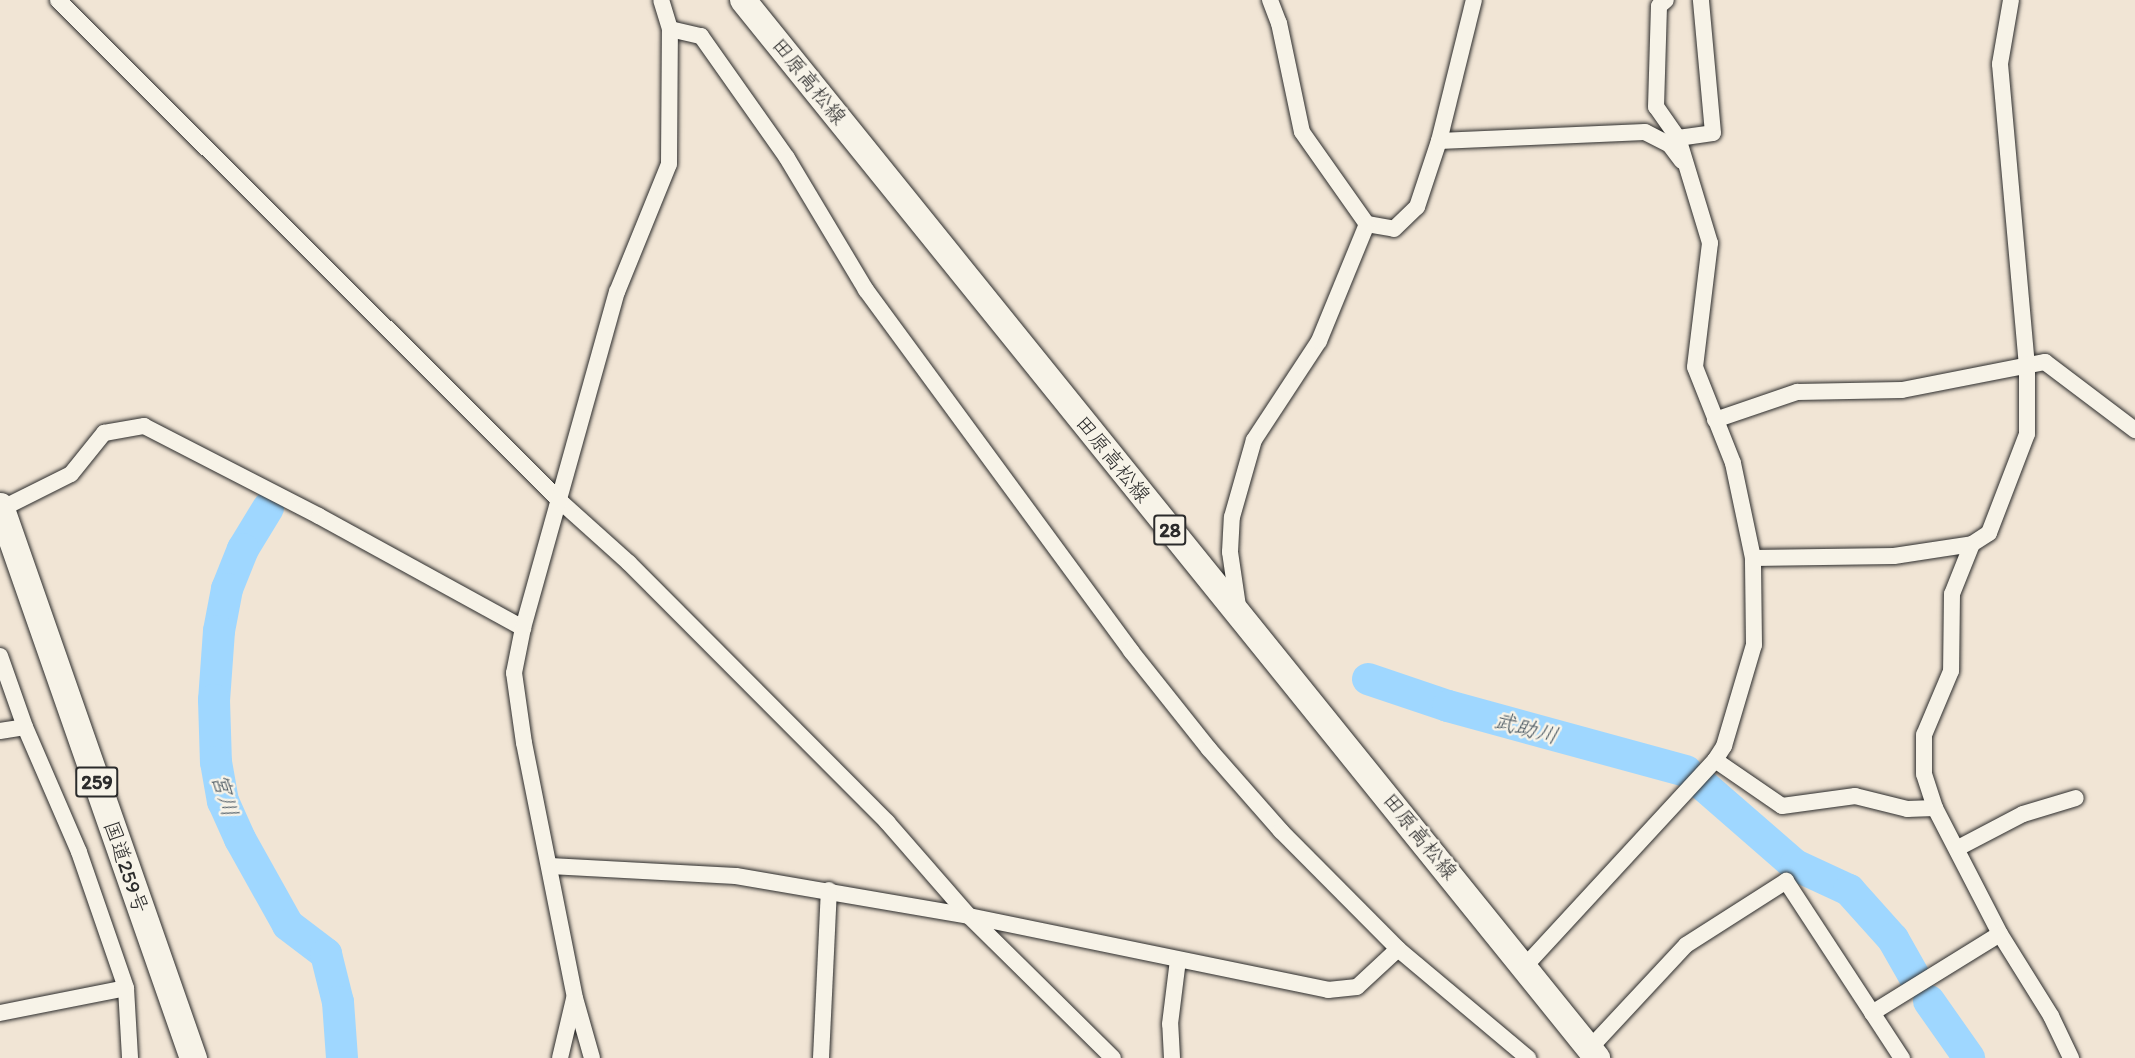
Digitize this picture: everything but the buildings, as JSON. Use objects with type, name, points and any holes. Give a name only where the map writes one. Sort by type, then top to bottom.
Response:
[{"type":"highway","name":"国道259号","points":[[1,508],[193,1058]]},
{"type":"main road","name":"田原高松線","points":[[743,0],[1594,1053]]},
{"type":"street","points":[[58,0],[561,502],[629,563],[887,822],[969,916],[1113,1058]]},
{"type":"street","points":[[592,1058],[575,998],[524,743],[514,673],[523,628],[561,502],[617,292],[669,164],[670,29],[661,0]]},
{"type":"street","points":[[1270,0],[1279,22],[1302,132],[1367,224],[1394,229],[1417,207],[1439,141],[1474,0]]},
{"type":"street","points":[[1526,966],[1714,760],[1724,746],[1754,645],[1753,558],[1733,463],[1714,420],[1695,367],[1710,243],[1678,138],[1656,107],[1659,6],[1666,0]]},
{"type":"street","points":[[1678,138],[1713,133],[1701,0]]},
{"type":"street","points":[[1753,558],[1894,556],[1972,544],[1989,532],[2027,434],[2027,364],[2000,64],[2011,0]]},
{"type":"street","points":[[670,29],[701,36],[787,158],[866,290],[1131,651],[1281,831],[1398,949],[1528,1058]]},
{"type":"street","points":[[1439,141],[1645,132],[1669,144],[1687,167]]},
{"type":"street","points":[[1240,617],[1230,552],[1232,517],[1254,440],[1319,341],[1367,224]]},
{"type":"street","points":[[1714,420],[1797,392],[1902,390],[2045,362],[2135,430]]},
{"type":"street","points":[[1,508],[71,474],[104,433],[144,426],[319,516],[523,628]]},
{"type":"street","points":[[1972,544],[1952,594],[1951,671],[1924,735],[1924,774],[1935,808],[1958,848],[2000,934],[2051,1016],[2071,1058]]},
{"type":"street","points":[[0,656],[25,727],[79,852],[126,988],[130,1058]]},
{"type":"street","points":[[0,731],[25,727]]},
{"type":"street","points":[[1714,760],[1782,806],[1855,796],[1907,809],[1935,808]]},
{"type":"street","points":[[1958,848],[2023,814],[2076,798]]},
{"type":"street","points":[[550,866],[736,876],[829,890],[969,916],[1328,990],[1357,987],[1398,949]]},
{"type":"street","points":[[1594,1053],[1686,945],[1785,881],[1902,1058]]},
{"type":"street","points":[[821,1058],[829,890]]},
{"type":"street","points":[[1872,1014],[2000,934]]},
{"type":"street","points":[[1172,1058],[1170,1024],[1178,960]]},
{"type":"street","points":[[0,1013],[126,988]]},
{"type":"street","points":[[560,1058],[575,998]]},
{"type":"waterway","name":"宮川","points":[[268,508],[243,549],[227,589],[219,631],[214,700],[216,762],[223,801],[240,839],[288,925],[326,954],[338,1002],[342,1058]]},
{"type":"waterway","name":"武助川","points":[[1368,679],[1448,706],[1686,771]]},
{"type":"waterway","name":"武助川","points":[[1703,785],[1795,865],[1849,890],[1893,939],[1914,976]]},
{"type":"waterway","name":"武助川","points":[[1929,1001],[1969,1058]]}]
